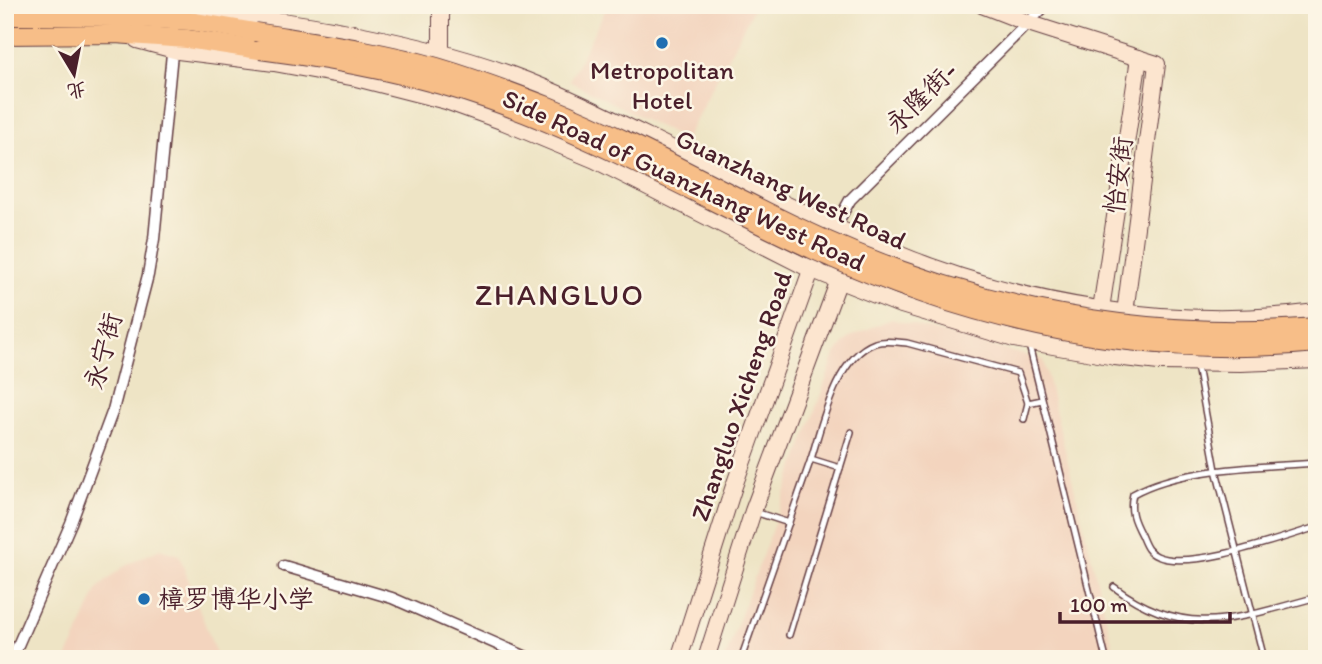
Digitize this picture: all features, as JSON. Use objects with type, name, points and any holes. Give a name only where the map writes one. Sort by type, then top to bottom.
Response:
[{"type":"main road","points":[[441,5],[441,52]]},
{"type":"main road","name":"怡安街","points":[[982,5],[1028,23],[1157,64],[1125,313]]},
{"type":"main road","points":[[5,16],[186,13],[258,41]]},
{"type":"main road","name":"Side Road of Guanzhang West Road","points":[[186,13],[270,19],[385,39],[441,52],[511,75],[835,227],[894,253],[967,279],[1051,300],[1125,313],[1212,318],[1317,312]]},
{"type":"main road","points":[[5,35],[115,34],[173,44],[258,41]]},
{"type":"main road","name":"Guanzhang West Road","points":[[258,41],[386,54],[491,85],[594,125],[840,246],[909,274],[984,297],[1060,316],[1146,327],[1236,331],[1317,327]]},
{"type":"main road","name":"Guanzhang West Road","points":[[258,41],[435,83],[488,100],[574,134],[847,265],[924,295],[981,313],[1049,330],[1148,344],[1250,347],[1317,343]]},
{"type":"main road","name":"Side Road of Guanzhang West Road","points":[[173,44],[316,70],[446,101],[595,160],[810,269],[898,304],[974,328],[1028,342],[1158,362],[1282,363],[1317,360]]},
{"type":"main road","name":"怡安街","points":[[1101,309],[1139,58]]},
{"type":"main road","points":[[715,220],[732,221],[744,210],[747,203],[746,193],[735,180]]},
{"type":"main road","name":"Zhangluo Xicheng Road","points":[[679,659],[734,486],[810,269],[835,227]]},
{"type":"main road","name":"Zhangluo Xicheng Road","points":[[706,659],[753,511],[839,280],[835,227]]},
{"type":"street","name":"永隆街-","points":[[835,227],[850,200],[1046,5]]},
{"type":"street","name":"永宁街","points":[[12,659],[71,523],[113,410],[148,275],[154,239],[173,44]]},
{"type":"street","points":[[284,566],[392,598],[531,659]]},
{"type":"lane","points":[[1028,342],[1106,659]]},
{"type":"lane","points":[[741,659],[830,402],[844,369],[864,349],[876,343],[907,343],[1018,373],[1028,403],[1024,419]]},
{"type":"lane","points":[[1196,362],[1216,470],[1264,659]]},
{"type":"lane","points":[[1028,403],[1042,400]]},
{"type":"lane","points":[[789,635],[851,432]]},
{"type":"lane","points":[[811,459],[840,468]]},
{"type":"lane","points":[[1317,463],[1216,470],[1147,486],[1133,494],[1130,507],[1148,551],[1157,557],[1174,561],[1237,550],[1317,527]]},
{"type":"lane","points":[[753,511],[789,523]]},
{"type":"lane","points":[[1114,587],[1132,600],[1180,619],[1205,622],[1252,614],[1317,597]]},
{"type":"shaded area","name":"Metropolitan Hotel","points":[[608,5],[755,5],[685,140],[569,81]]},
{"type":"shaded area","points":[[891,319],[1043,360],[1116,659],[725,659],[835,355],[850,337]]},
{"type":"shaded area","name":"樟罗博华小学","points":[[160,549],[179,555],[218,659],[67,659],[98,588],[123,567]]},
{"type":"place","name":"Metropolitan Hotel","points":[[662,43]]},
{"type":"place","name":"樟罗博华小学","points":[[144,599]]},
{"type":"district","name":"ZHANGLUO","points":[[560,294]]}]
